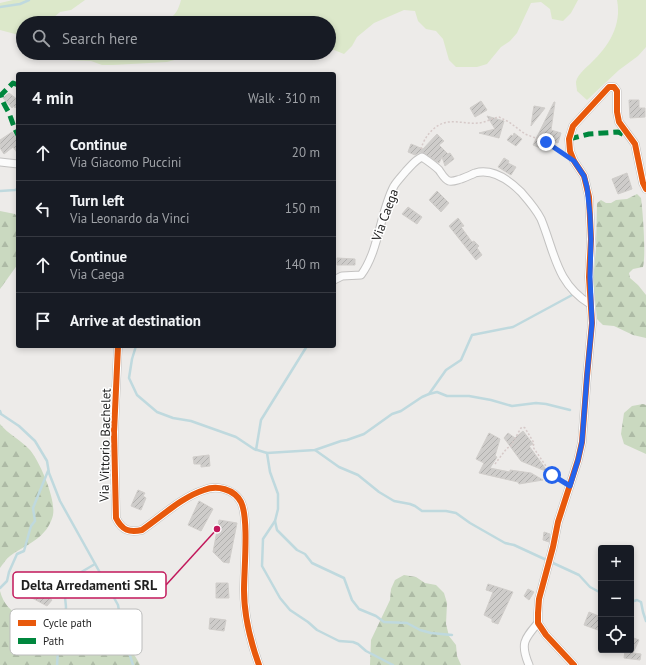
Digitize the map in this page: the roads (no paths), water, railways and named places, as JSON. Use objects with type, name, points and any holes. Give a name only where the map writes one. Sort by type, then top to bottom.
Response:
[{"type":"street","points":[[574,665],[546,635],[538,623],[539,599],[558,522],[578,460],[582,442],[592,323],[590,304],[591,239],[589,197],[584,176],[574,161],[570,151],[570,132],[573,126],[609,87],[614,87],[617,89],[618,122],[635,144],[644,186],[646,189]]},
{"type":"street","name":"Via Caega","points":[[336,279],[342,276],[361,275],[366,268],[387,203],[395,185],[415,161],[422,157],[432,164],[448,180],[453,181],[475,173],[490,172],[506,180],[520,192],[541,219],[560,272],[576,294],[590,304]]},
{"type":"street","points":[[0,162],[16,164]]},
{"type":"street","name":"Via Vittorio Bachelet","points":[[118,348],[114,432],[116,518],[120,526],[128,531],[135,532],[142,530],[191,495],[205,489],[219,488],[228,490],[236,495],[241,501],[244,510],[245,606],[251,640],[259,665]]},
{"type":"street","points":[[530,665],[524,652],[524,644],[526,638],[538,623]]},
{"type":"waterway","points":[[0,7],[20,4],[29,0]]},
{"type":"waterway","points":[[0,191],[16,190]]},
{"type":"waterway","points":[[135,348],[129,378],[137,395],[157,412],[173,418],[191,421],[236,437],[254,449],[267,453],[315,450],[364,434],[392,414],[401,411],[429,394],[446,370],[461,360],[472,335],[513,327],[574,294]]},
{"type":"waterway","points":[[256,450],[261,420],[306,348]]},
{"type":"waterway","points":[[429,394],[437,392],[447,396],[469,396],[512,406],[536,403],[546,404],[570,410]]},
{"type":"waterway","points":[[0,411],[1,414],[19,426],[35,441],[47,461],[49,473],[60,501],[118,605],[119,609]]},
{"type":"waterway","points":[[315,450],[339,467],[358,475],[379,492],[394,501],[410,504],[422,511],[446,511],[456,513],[470,523],[505,543],[514,545],[579,575],[590,587],[598,591]]},
{"type":"waterway","points":[[267,453],[270,472],[278,494],[278,509],[275,521],[263,539],[262,566],[280,598],[290,610],[317,630],[339,641],[358,644],[366,651],[393,665]]},
{"type":"waterway","points":[[0,588],[7,581],[9,572],[17,554],[24,551],[31,526],[35,521],[33,508],[48,471]]},
{"type":"waterway","points":[[275,521],[277,530],[297,550],[305,554],[312,563],[344,578],[352,600],[359,609],[376,616],[384,622],[407,623],[420,630],[431,633],[452,635]]},
{"type":"waterway","points":[[66,609],[64,587],[66,581],[95,564]]},
{"type":"waterway","points":[[634,601],[637,600],[641,602],[646,621]]},
{"type":"waterway","points":[[57,665],[58,655]]},
{"type":"waterway","points":[[130,655],[133,665]]},
{"type":"place","name":"Delta Arredamenti SRL","points":[[217,529]]}]
